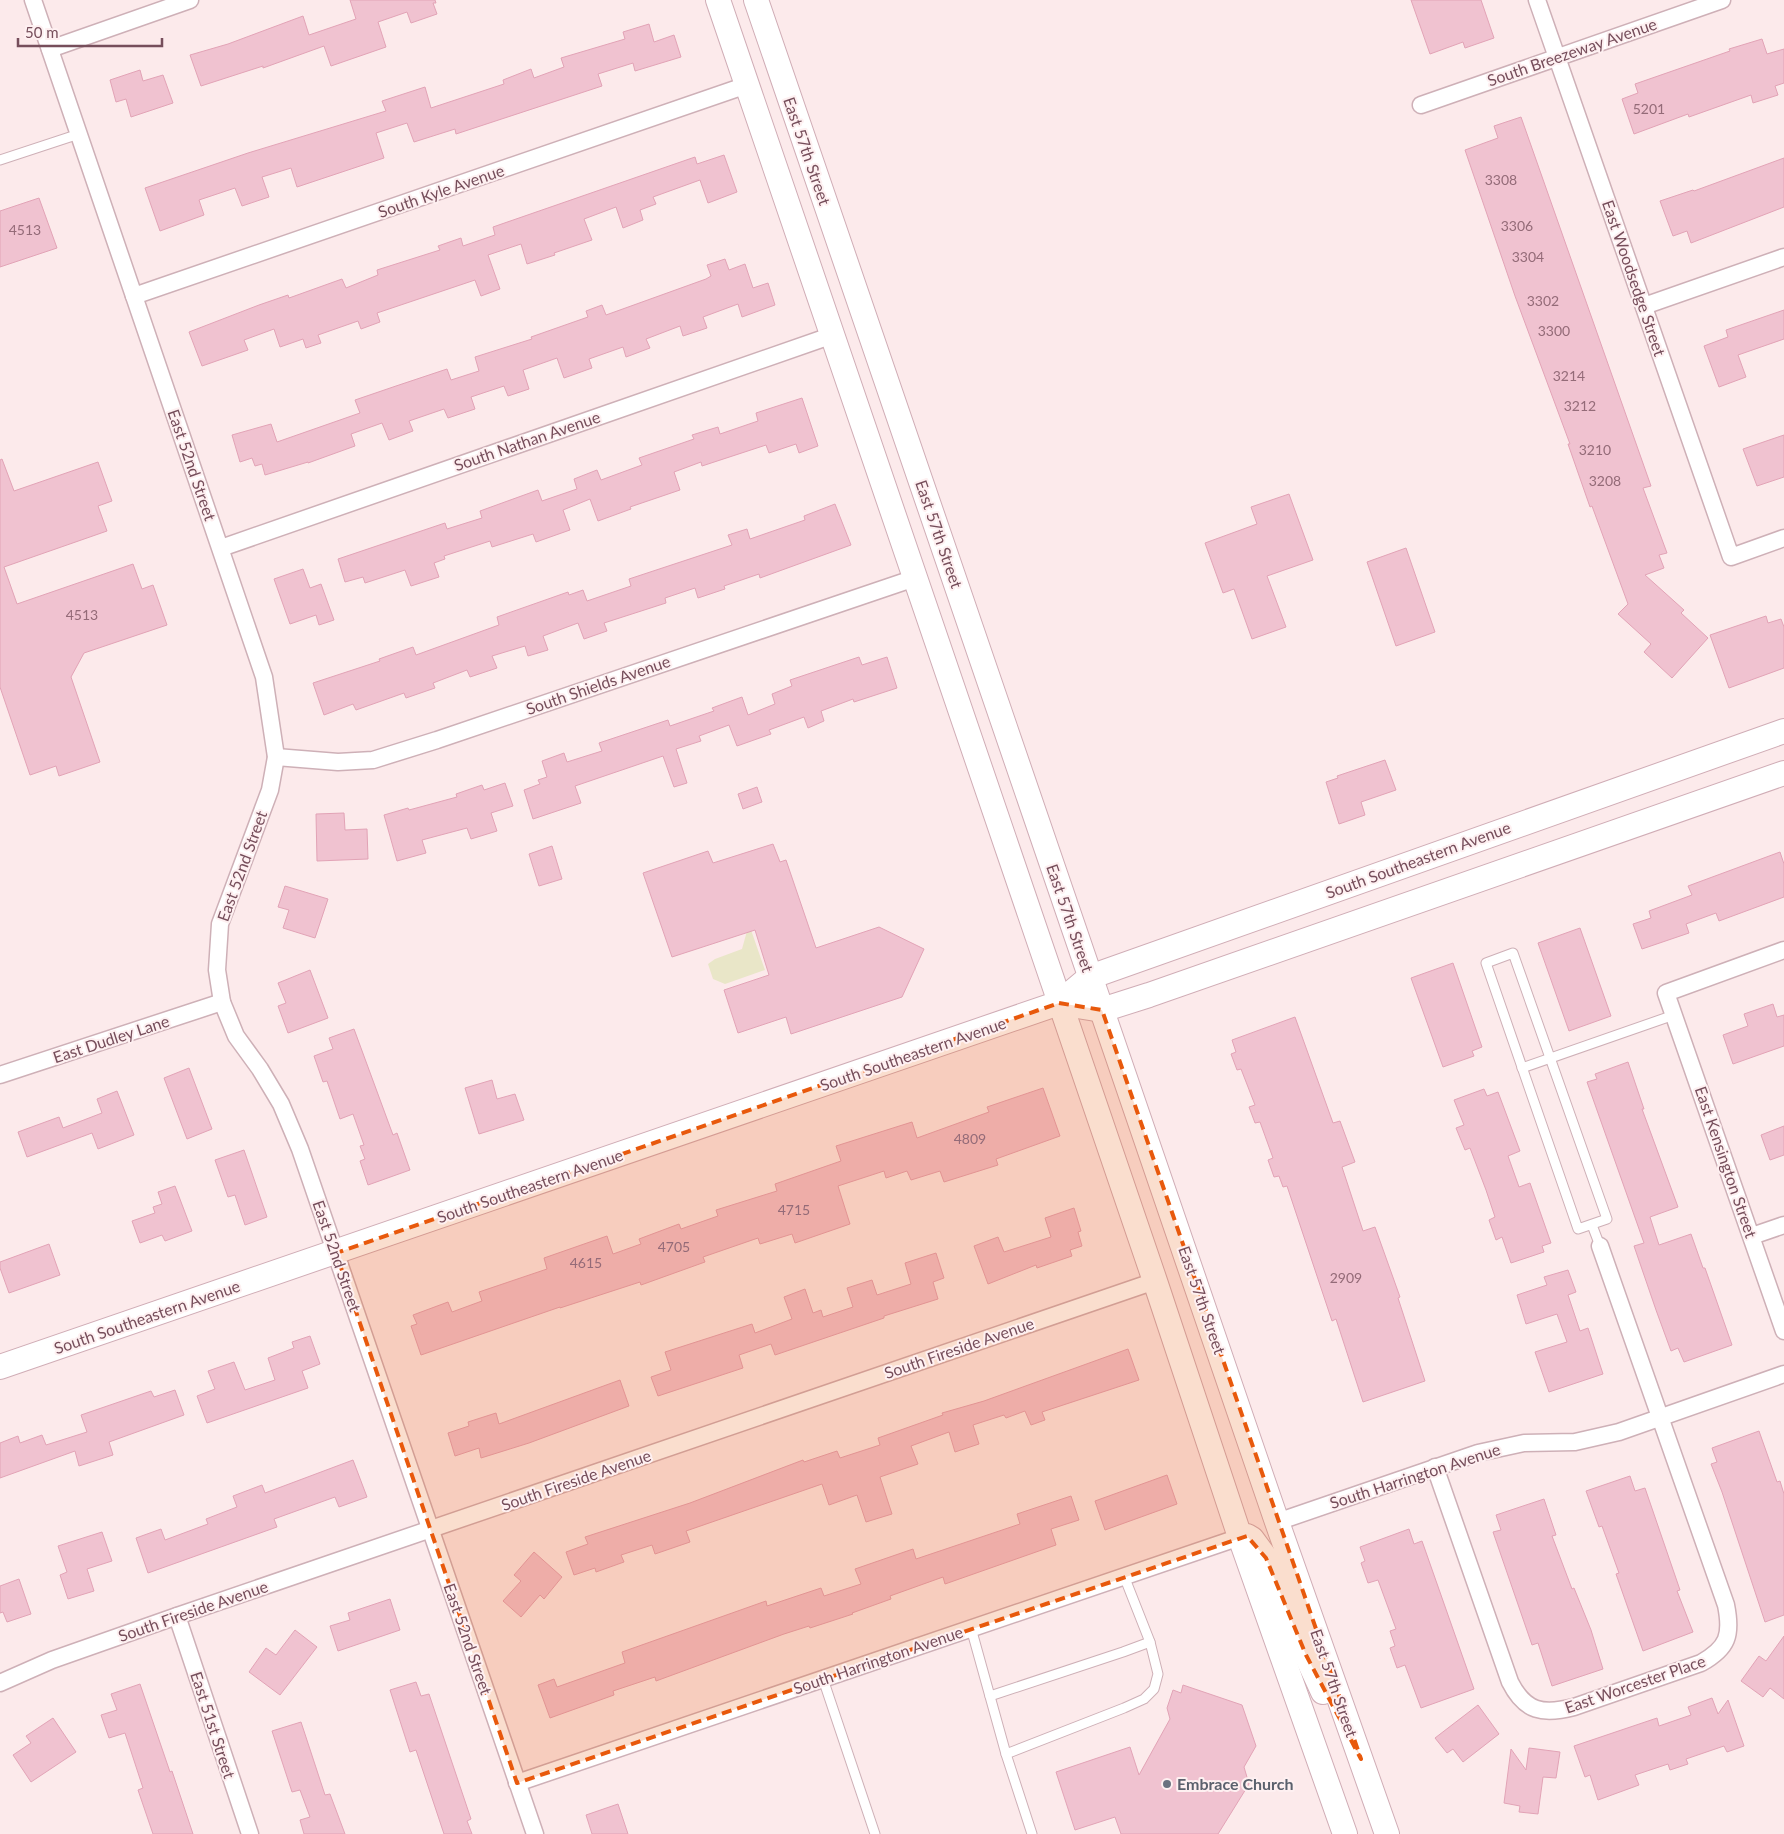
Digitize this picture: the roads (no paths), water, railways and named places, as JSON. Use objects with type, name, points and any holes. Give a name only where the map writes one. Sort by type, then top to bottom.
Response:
[{"type":"main road","points":[[718,0],[1155,1281],[1240,1537],[1345,1834]]},
{"type":"main road","name":"East 57th Street","points":[[756,0],[1277,1522],[1387,1834]]},
{"type":"main road","name":"South Southeastern Avenue","points":[[0,1367],[1059,1003],[1090,977],[1784,731]]},
{"type":"main road","name":"South Southeastern Avenue","points":[[1059,1003],[1102,1010],[1784,773]]},
{"type":"main road","points":[[1240,1537],[1247,1536],[1252,1539],[1266,1558],[1322,1690],[1361,1759]]},
{"type":"street","name":"East 52nd Street","points":[[33,0],[264,676],[276,757],[270,790],[220,924],[217,970],[222,1002],[236,1036],[260,1068],[280,1104],[300,1149],[535,1834]]},
{"type":"street","points":[[50,49],[190,0]]},
{"type":"street","name":"East Woodsedge Street","points":[[1537,0],[1731,556],[1784,538]]},
{"type":"street","name":"South Breezeway Avenue","points":[[1421,105],[1722,0]]},
{"type":"street","name":"South Kyle Avenue","points":[[134,296],[747,85]]},
{"type":"street","points":[[1644,306],[1784,257]]},
{"type":"street","name":"South Nathan Avenue","points":[[221,548],[833,335]]},
{"type":"street","name":"South Shields Avenue","points":[[276,757],[338,762],[373,760],[914,578]]},
{"type":"street","name":"East Kensington Street","points":[[1784,950],[1666,992],[1784,1332]]},
{"type":"street","name":"East Dudley Lane","points":[[0,1075],[222,1002]]},
{"type":"street","points":[[1752,1236],[1784,1225]]},
{"type":"street","name":"East Worcester Place","points":[[1435,1467],[1510,1682],[1516,1695],[1526,1704],[1546,1711],[1560,1711],[1574,1707],[1701,1663],[1722,1648],[1726,1641],[1729,1619],[1726,1605],[1600,1246]]},
{"type":"street","name":"South Fireside Avenue","points":[[0,1683],[52,1660],[177,1616],[1155,1281]]},
{"type":"street","name":"South Harrington Avenue","points":[[1277,1522],[1478,1453],[1524,1443],[1575,1442],[1594,1438],[1784,1374]]},
{"type":"street","name":"South Harrington Avenue","points":[[517,1783],[1240,1537]]},
{"type":"street","name":"East 51st Street","points":[[177,1616],[250,1834]]},
{"type":"lane","points":[[0,160],[79,134]]},
{"type":"lane","points":[[1513,954],[1607,1219],[1578,1229],[1522,1068],[1486,963],[1513,954]]},
{"type":"lane","points":[[1522,1068],[1674,1015]]},
{"type":"lane","points":[[1592,1225],[1600,1246]]},
{"type":"lane","points":[[1006,1754],[1124,1708],[1144,1699],[1154,1689],[1158,1674],[1150,1642],[1124,1576]]},
{"type":"lane","points":[[971,1628],[1006,1754],[1032,1834]]},
{"type":"lane","points":[[990,1696],[1150,1642]]},
{"type":"lane","points":[[823,1679],[875,1834]]},
{"type":"place","name":"Embrace Church","points":[[1167,1784]]}]
